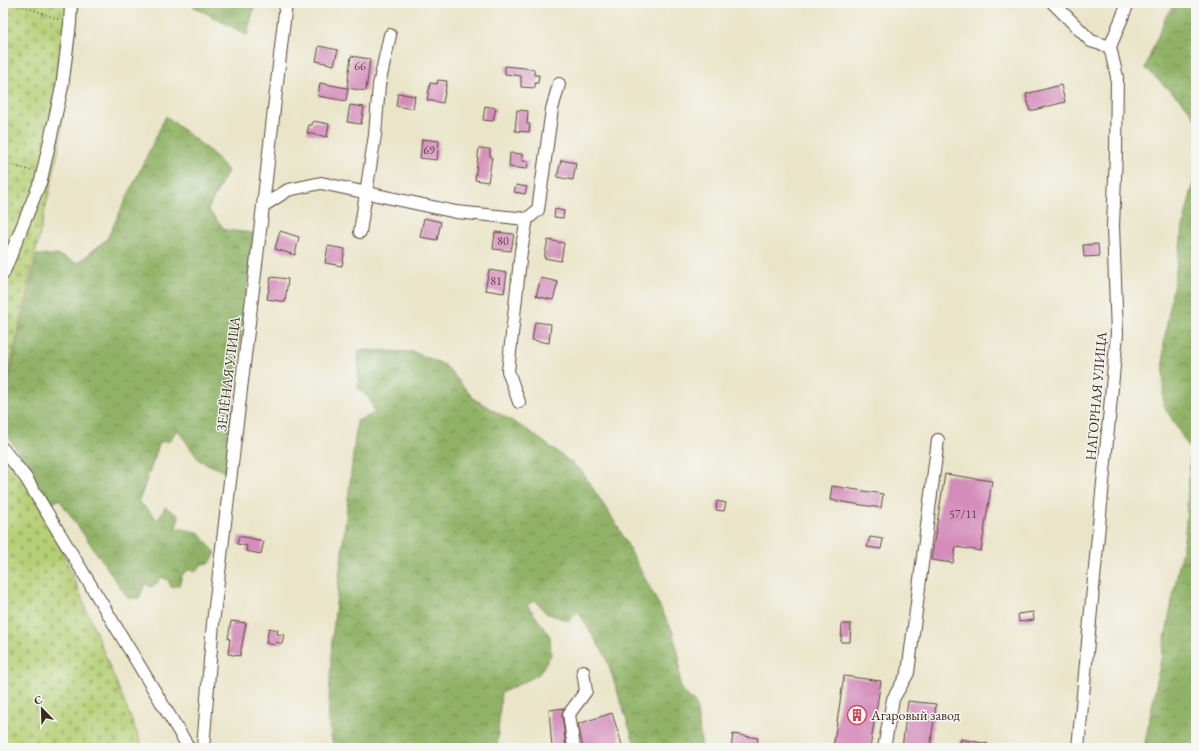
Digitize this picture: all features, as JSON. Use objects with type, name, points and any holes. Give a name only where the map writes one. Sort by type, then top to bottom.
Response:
[{"type":"street","points":[[3,274],[41,180],[62,87],[70,24],[71,3]]},
{"type":"street","name":"ЗЕЛЁНАЯ УЛИЦА","points":[[203,748],[212,623],[263,206],[286,3]]},
{"type":"street","points":[[1053,3],[1091,41],[1110,47],[1128,3]]},
{"type":"street","points":[[360,232],[368,192],[379,85],[390,35]]},
{"type":"street","name":"НАГОРНАЯ УЛИЦА","points":[[1078,748],[1117,334],[1112,226],[1116,153],[1117,77],[1110,47]]},
{"type":"street","points":[[520,402],[508,371],[521,251],[528,219],[538,210],[552,109],[559,84]]},
{"type":"street","points":[[263,206],[288,190],[321,183],[456,212],[528,219]]},
{"type":"street","points":[[884,748],[893,699],[908,673],[938,440]]},
{"type":"street","points":[[3,449],[26,478],[188,748]]},
{"type":"street","points":[[574,748],[569,714],[586,691],[583,671]]},
{"type":"path","points":[[16,3],[70,24]]},
{"type":"path","points":[[3,163],[30,170],[41,175]]},
{"type":"green space","points":[[3,3],[78,3],[59,148],[3,398]]},
{"type":"green space","points":[[194,3],[255,3],[247,35],[194,7]]},
{"type":"green space","points":[[1176,3],[1196,3],[1196,120],[1186,105],[1145,68],[1166,16]]},
{"type":"green space","points":[[166,116],[213,154],[228,171],[208,209],[225,230],[253,233],[225,472],[199,460],[177,429],[170,441],[160,442],[139,501],[158,520],[165,507],[179,516],[176,528],[198,532],[216,553],[210,563],[202,564],[196,571],[188,570],[182,575],[179,585],[171,587],[168,580],[161,577],[152,587],[145,584],[139,598],[128,598],[59,499],[50,506],[3,427],[3,404],[37,255],[57,255],[78,263],[107,239]]},
{"type":"green space","points":[[1196,171],[1196,748],[1144,748],[1185,534],[1191,451],[1163,404],[1164,342],[1184,222]]},
{"type":"green space","points":[[359,350],[413,352],[445,365],[474,399],[529,431],[581,470],[618,527],[672,630],[679,656],[680,688],[696,704],[702,748],[636,748],[606,657],[578,611],[569,621],[546,613],[535,600],[527,605],[550,636],[551,655],[538,675],[501,693],[497,748],[334,748],[328,723],[332,639],[357,421],[375,413],[370,399],[358,388]]},
{"type":"green space","points":[[3,439],[56,535],[143,748],[3,748]]},
{"type":"building","points":[[319,46],[338,50],[334,65],[316,61]]},
{"type":"building","points":[[351,56],[370,59],[366,91],[348,88],[346,101],[318,96],[320,83],[347,88]]},
{"type":"building","points":[[505,66],[534,69],[534,75],[539,75],[538,83],[535,83],[535,88],[521,87],[521,76],[505,74]]},
{"type":"building","points":[[438,80],[447,81],[443,103],[427,100],[430,83],[437,84]]},
{"type":"building","points":[[1061,85],[1065,102],[1030,111],[1026,94]]},
{"type":"building","points":[[398,93],[415,96],[413,109],[396,106]]},
{"type":"building","points":[[350,105],[364,107],[361,124],[347,122]]},
{"type":"building","points":[[485,106],[496,108],[493,121],[483,120]]},
{"type":"building","points":[[517,110],[528,111],[527,124],[530,124],[529,132],[515,131]]},
{"type":"building","points":[[313,121],[329,124],[327,137],[307,133],[309,125],[312,125]]},
{"type":"building","points":[[422,139],[439,141],[437,160],[420,158]]},
{"type":"building","points":[[479,148],[490,149],[490,156],[492,157],[488,182],[475,180]]},
{"type":"building","points":[[510,153],[522,154],[522,161],[528,161],[527,169],[509,167]]},
{"type":"building","points":[[561,160],[576,163],[573,180],[557,177]]},
{"type":"building","points":[[516,185],[527,187],[525,194],[514,192]]},
{"type":"building","points":[[555,209],[564,211],[563,218],[554,217]]},
{"type":"building","points":[[424,218],[441,222],[437,240],[420,237]]},
{"type":"building","points":[[280,231],[299,237],[295,255],[275,249]]},
{"type":"building","points":[[495,232],[514,234],[511,251],[493,249]]},
{"type":"building","points":[[548,240],[564,243],[561,261],[544,258]]},
{"type":"building","points":[[1098,244],[1099,256],[1084,257],[1083,245]]},
{"type":"building","points":[[328,246],[345,249],[342,266],[325,263]]},
{"type":"building","points":[[489,270],[507,273],[504,293],[485,290]]},
{"type":"building","points":[[271,277],[288,279],[285,302],[267,299]]},
{"type":"building","points":[[541,278],[558,282],[553,300],[536,296]]},
{"type":"building","points":[[535,322],[551,324],[549,343],[532,340]]},
{"type":"building","points":[[945,474],[992,481],[981,551],[956,547],[953,563],[931,560]]},
{"type":"building","points":[[832,486],[883,494],[881,508],[830,500]]},
{"type":"building","points":[[717,501],[726,503],[724,511],[716,510]]},
{"type":"building","points":[[239,536],[264,541],[261,554],[246,551],[247,546],[237,544]]},
{"type":"building","points":[[870,537],[883,539],[881,549],[867,547]]},
{"type":"building","points":[[1033,612],[1034,620],[1019,622],[1018,614]]},
{"type":"building","points":[[231,621],[246,623],[240,656],[228,654],[230,639],[228,639]]},
{"type":"building","points":[[842,624],[851,624],[850,642],[841,642]]},
{"type":"building","points":[[269,628],[278,630],[277,634],[284,635],[282,644],[276,642],[275,645],[266,643]]},
{"type":"building","name":"Агаровый завод","points":[[844,676],[881,681],[870,748],[833,748]]},
{"type":"building","points":[[908,701],[936,704],[930,748],[902,748]]},
{"type":"building","points":[[564,708],[562,715],[566,748],[552,748],[549,710]]},
{"type":"building","points":[[612,713],[623,748],[583,748],[578,724]]},
{"type":"building","points":[[733,734],[758,738],[757,748],[731,748]]},
{"type":"building","points":[[961,739],[988,744],[988,748],[959,748]]},
{"type":"place","name":"Агаровый завод","points":[[857,715]]}]
